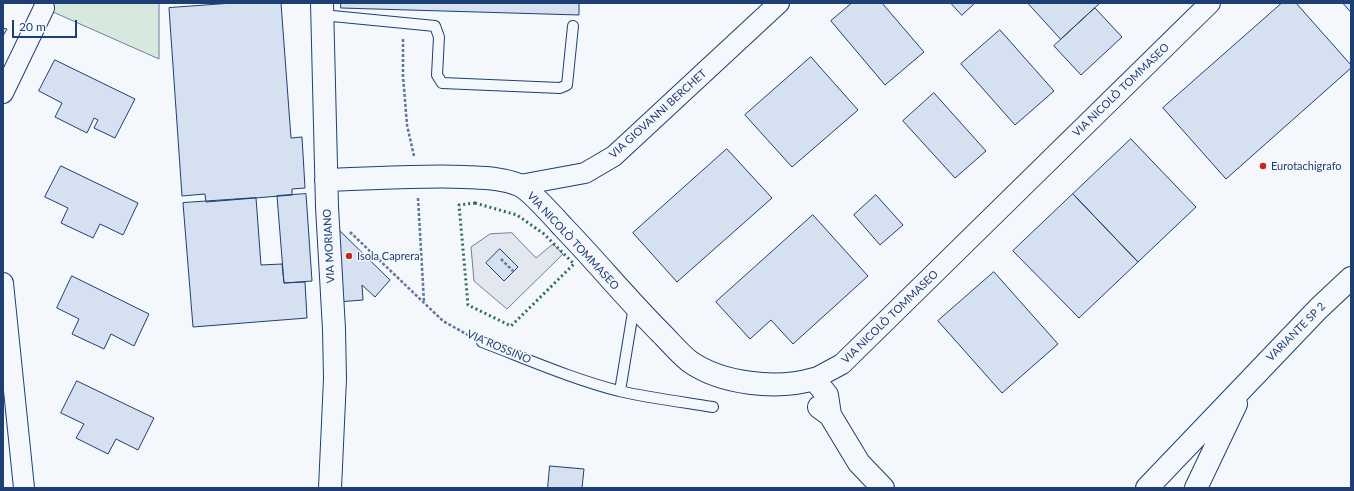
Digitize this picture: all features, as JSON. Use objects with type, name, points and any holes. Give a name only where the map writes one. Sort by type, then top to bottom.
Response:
[{"type":"street","name":"VIA GIOVANNI BERCHET","points":[[520,185],[584,173],[614,156],[779,3]]},
{"type":"street","name":"VIA NICOLÒ TOMMASEO","points":[[520,185],[542,205],[634,306],[689,360],[719,376],[741,381],[760,384],[782,384],[811,380],[842,364],[1210,3]]},
{"type":"street","points":[[3,93],[44,8]]},
{"type":"street","name":"VIA MORIANO","points":[[322,9],[326,186],[335,379],[330,488]]},
{"type":"street","points":[[326,186],[520,185]]},
{"type":"street","name":"VARIANTE SP 2","points":[[1147,488],[1318,309],[1351,278]]},
{"type":"street","points":[[3,283],[24,488]]},
{"type":"street","points":[[811,380],[814,402],[830,415],[859,463],[883,488]]},
{"type":"street","name":"VARIANTE SP 2","points":[[1196,488],[1244,387]]},
{"type":"lane","points":[[322,9],[435,26],[439,37],[437,74],[442,83],[552,88],[560,88],[567,85],[573,26]]},
{"type":"lane","points":[[620,391],[634,306]]},
{"type":"lane","name":"VIA ROSSINO","points":[[482,342],[569,375],[620,391],[712,407]]},
{"type":"path","name":"VIA ROSSINO","points":[[350,232],[443,321],[482,342]]},
{"type":"path","points":[[501,259],[514,271]]},
{"type":"shaded area","points":[[36,3],[159,3],[159,59],[44,8]]},
{"type":"shaded area","points":[[512,233],[536,258],[553,244],[563,254],[507,309],[474,281],[471,247],[490,234]]},
{"type":"building","points":[[233,3],[281,3],[291,138],[302,137],[305,188],[292,189],[292,195],[206,202],[205,194],[182,196],[169,8]]},
{"type":"building","points":[[341,3],[579,3],[579,15],[341,8]]},
{"type":"building","points":[[852,3],[882,3],[924,52],[885,85],[831,21]]},
{"type":"building","points":[[951,3],[975,3],[962,15]]},
{"type":"building","points":[[1028,3],[1100,3],[1061,39]]},
{"type":"building","points":[[1282,3],[1296,3],[1351,65],[1351,68],[1226,179],[1163,108]]},
{"type":"building","points":[[1343,3],[1351,3],[1351,12]]},
{"type":"building","points":[[1095,8],[1122,37],[1081,75],[1054,46]]},
{"type":"building","points":[[3,28],[7,29],[3,36]]},
{"type":"building","points":[[1000,30],[1054,91],[1015,125],[961,64]]},
{"type":"building","points":[[811,57],[858,110],[792,167],[745,115]]},
{"type":"building","points":[[55,60],[135,99],[115,138],[94,128],[98,120],[94,118],[87,133],[55,117],[62,103],[39,91]]},
{"type":"building","points":[[934,93],[986,151],[955,178],[903,121]]},
{"type":"building","points":[[1131,139],[1196,207],[1138,262],[1073,194]]},
{"type":"building","points":[[727,149],[772,198],[677,282],[633,233]]},
{"type":"building","points":[[61,166],[138,203],[123,235],[100,224],[93,238],[61,223],[68,208],[45,197]]},
{"type":"building","points":[[306,194],[312,281],[284,283],[277,196]]},
{"type":"building","points":[[1073,194],[1138,262],[1079,318],[1013,251]]},
{"type":"building","points":[[876,195],[903,225],[880,245],[854,215]]},
{"type":"building","points":[[256,198],[261,265],[282,264],[284,283],[305,282],[307,318],[193,327],[183,203]]},
{"type":"building","points":[[813,215],[868,276],[793,344],[771,320],[750,339],[716,302]]},
{"type":"building","name":"Isola Caprera","points":[[336,227],[390,280],[375,297],[362,285],[363,300],[337,302]]},
{"type":"building","points":[[500,249],[518,267],[504,281],[486,263]]},
{"type":"building","points":[[994,272],[1058,344],[1002,393],[938,321]]},
{"type":"building","points":[[72,276],[149,314],[134,346],[111,334],[104,349],[72,334],[79,319],[57,308]]},
{"type":"building","points":[[77,381],[154,418],[138,450],[116,439],[108,454],[76,438],[84,424],[61,413]]},
{"type":"building","points":[[550,466],[584,469],[582,488],[548,488]]},
{"type":"hedge","points":[[475,203],[517,215],[544,234],[574,264],[511,326],[468,305],[459,205],[475,203]]},
{"type":"place","name":"Eurotachigrafo","points":[[1263,166]]},
{"type":"place","name":"Isola Caprera","points":[[349,256]]}]
